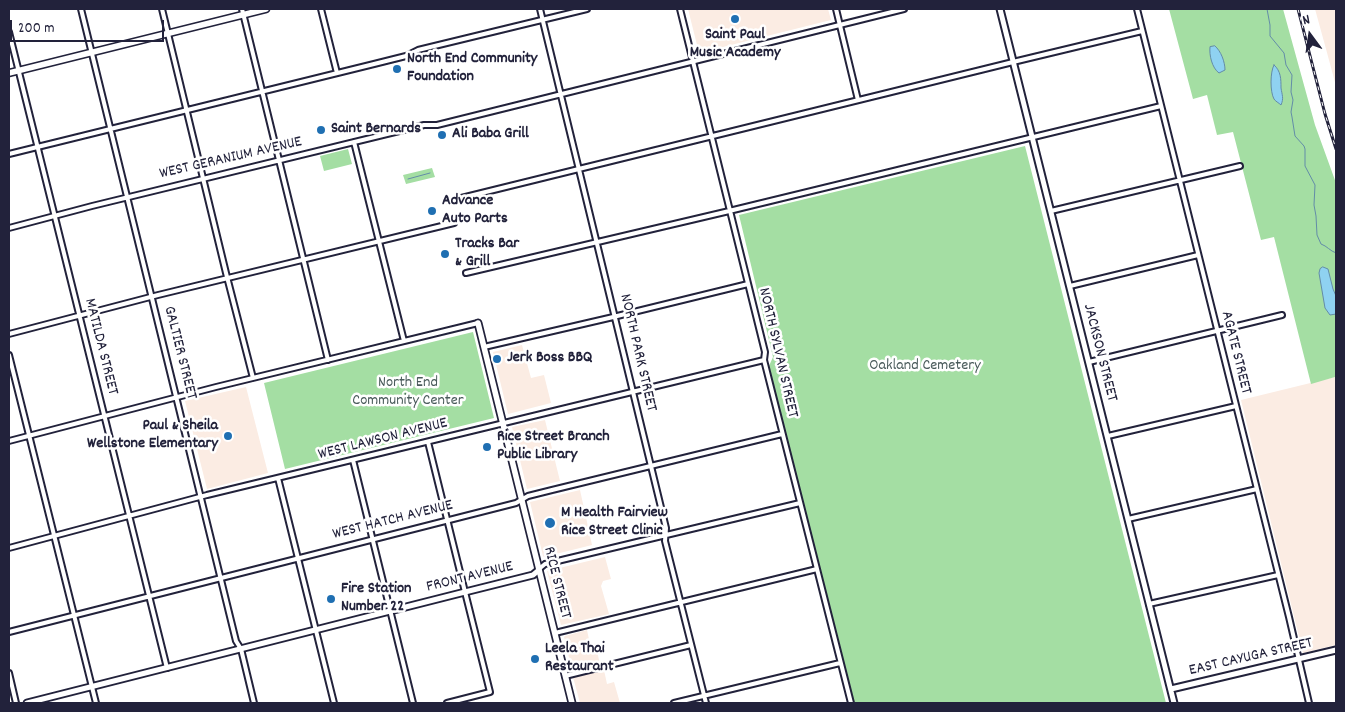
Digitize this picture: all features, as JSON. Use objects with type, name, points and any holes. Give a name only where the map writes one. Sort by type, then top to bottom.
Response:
[{"type":"main road","points":[[9,74],[168,34],[242,12],[266,9]]},
{"type":"main road","name":"RICE STREET","points":[[478,323],[572,703]]},
{"type":"street","name":"GALTIER STREET","points":[[81,9],[236,641],[241,649],[254,703]]},
{"type":"street","points":[[162,9],[253,378]]},
{"type":"street","points":[[321,9],[337,73]]},
{"type":"street","name":"NORTH PARK STREET","points":[[540,9],[616,316],[666,528],[665,541],[706,703]]},
{"type":"street","points":[[9,154],[406,56],[418,50],[587,9]]},
{"type":"street","name":"NORTH SYLVAN STREET","points":[[680,9],[765,352],[764,360],[782,434],[851,703]]},
{"type":"street","points":[[836,9],[858,100]]},
{"type":"street","name":"WEST GERANIUM AVENUE","points":[[9,228],[203,178],[423,125],[437,125],[904,9]]},
{"type":"street","name":"JACKSON STREET","points":[[1000,9],[1174,703]]},
{"type":"street","name":"AGATE STREET","points":[[1137,9],[1309,703]]},
{"type":"street","points":[[242,12],[328,360]]},
{"type":"street","points":[[449,201],[1142,31]]},
{"type":"street","name":"MATILDA STREET","points":[[9,32],[167,668]]},
{"type":"street","points":[[466,273],[1161,106]]},
{"type":"street","points":[[354,142],[404,342]]},
{"type":"street","points":[[1051,211],[1240,166]]},
{"type":"street","points":[[9,334],[152,296],[454,223]]},
{"type":"street","points":[[1070,286],[1198,255]]},
{"type":"street","points":[[484,347],[748,284]]},
{"type":"street","points":[[1088,362],[1282,315]]},
{"type":"street","points":[[9,441],[176,397],[478,323]]},
{"type":"street","points":[[9,355],[96,703]]},
{"type":"street","name":"WEST LAWSON AVENUE","points":[[9,548],[201,497],[764,360]]},
{"type":"street","points":[[1108,436],[1236,406]]},
{"type":"street","name":"WEST HATCH AVENUE","points":[[9,632],[516,504],[528,496],[782,434]]},
{"type":"street","points":[[428,442],[490,692],[447,703]]},
{"type":"street","points":[[353,460],[413,703]]},
{"type":"street","points":[[278,478],[334,703]]},
{"type":"street","points":[[1128,519],[1257,489]]},
{"type":"street","name":"FRONT AVENUE","points":[[27,703],[533,574],[545,564],[800,503]]},
{"type":"street","points":[[555,633],[817,569]]},
{"type":"street","points":[[1149,604],[1278,575]]},
{"type":"street","points":[[565,676],[691,645]]},
{"type":"street","name":"EAST CAYUGA STREET","points":[[1171,689],[1336,650]]},
{"type":"street","points":[[674,703],[840,662]]},
{"type":"street","points":[[9,673],[16,703]]},
{"type":"shaded area","points":[[688,9],[828,9],[831,20],[699,53]]},
{"type":"shaded area","points":[[1315,9],[1336,9],[1336,86],[1326,49]]},
{"type":"shaded area","points":[[522,345],[531,378],[544,375],[551,403],[508,414],[493,352]]},
{"type":"shaded area","points":[[1335,377],[1336,645],[1303,653],[1241,400]]},
{"type":"shaded area","name":"Paul & Sheila Wellstone Elementary","points":[[246,387],[268,473],[207,489],[185,401]]},
{"type":"shaded area","points":[[545,420],[560,481],[527,489],[512,427]]},
{"type":"shaded area","points":[[580,490],[592,545],[544,557],[530,502]]},
{"type":"shaded area","points":[[605,557],[611,579],[603,581],[601,586],[609,614],[561,625],[547,571]]},
{"type":"shaded area","points":[[587,630],[590,644],[595,643],[600,664],[572,670],[564,637]]},
{"type":"shaded area","points":[[604,670],[607,684],[614,682],[620,703],[580,703],[573,677]]},
{"type":"green space","points":[[1169,9],[1283,9],[1315,125],[1336,183],[1336,380],[1335,377],[1311,384],[1274,237],[1261,240],[1233,132],[1217,135],[1207,95],[1193,99]]},
{"type":"green space","name":"Oakland Cemetery","points":[[1025,146],[1166,703],[854,703],[769,366],[773,357],[739,215]]},
{"type":"green space","points":[[348,149],[352,164],[324,171],[320,156]]},
{"type":"green space","points":[[432,168],[435,177],[406,184],[403,175]]},
{"type":"green space","name":"North End Community Center","points":[[473,332],[494,418],[285,469],[264,383]]},
{"type":"water","points":[[1215,46],[1221,54],[1225,67],[1225,70],[1219,73],[1213,65],[1210,54],[1210,47]]},
{"type":"water","points":[[1274,65],[1280,75],[1283,98],[1281,105],[1275,100],[1271,87]]},
{"type":"water","points":[[1323,267],[1328,269],[1336,296],[1336,314],[1330,315],[1325,308],[1319,273]]},
{"type":"waterway","points":[[1267,9],[1270,36],[1284,53],[1286,65],[1292,75],[1291,92],[1293,100],[1291,112],[1295,136],[1304,146],[1305,166],[1315,185],[1314,205],[1317,235],[1321,244],[1336,253]]},
{"type":"waterway","points":[[408,179],[430,173]]},
{"type":"railway","points":[[1298,9],[1336,149]]},
{"type":"place","name":"Saint Paul Music Academy","points":[[735,19]]},
{"type":"place","name":"North End Community Foundation","points":[[397,69]]},
{"type":"place","name":"Saint Bernards","points":[[321,130]]},
{"type":"place","name":"Ali Baba Grill","points":[[442,135]]},
{"type":"place","name":"Advance Auto Parts","points":[[432,211]]},
{"type":"place","name":"Tracks Bar & Grill","points":[[445,254]]},
{"type":"place","name":"Jerk Boss BBQ","points":[[497,359]]},
{"type":"place","name":"Paul & Sheila Wellstone Elementary","points":[[228,436]]},
{"type":"place","name":"Rice Street Branch Public Library","points":[[487,447]]},
{"type":"place","name":"M Health Fairview Rice Street Clinic","points":[[550,523]]},
{"type":"place","name":"Fire Station Number 22","points":[[331,599]]},
{"type":"place","name":"Leela Thai Restaurant","points":[[535,659]]}]
